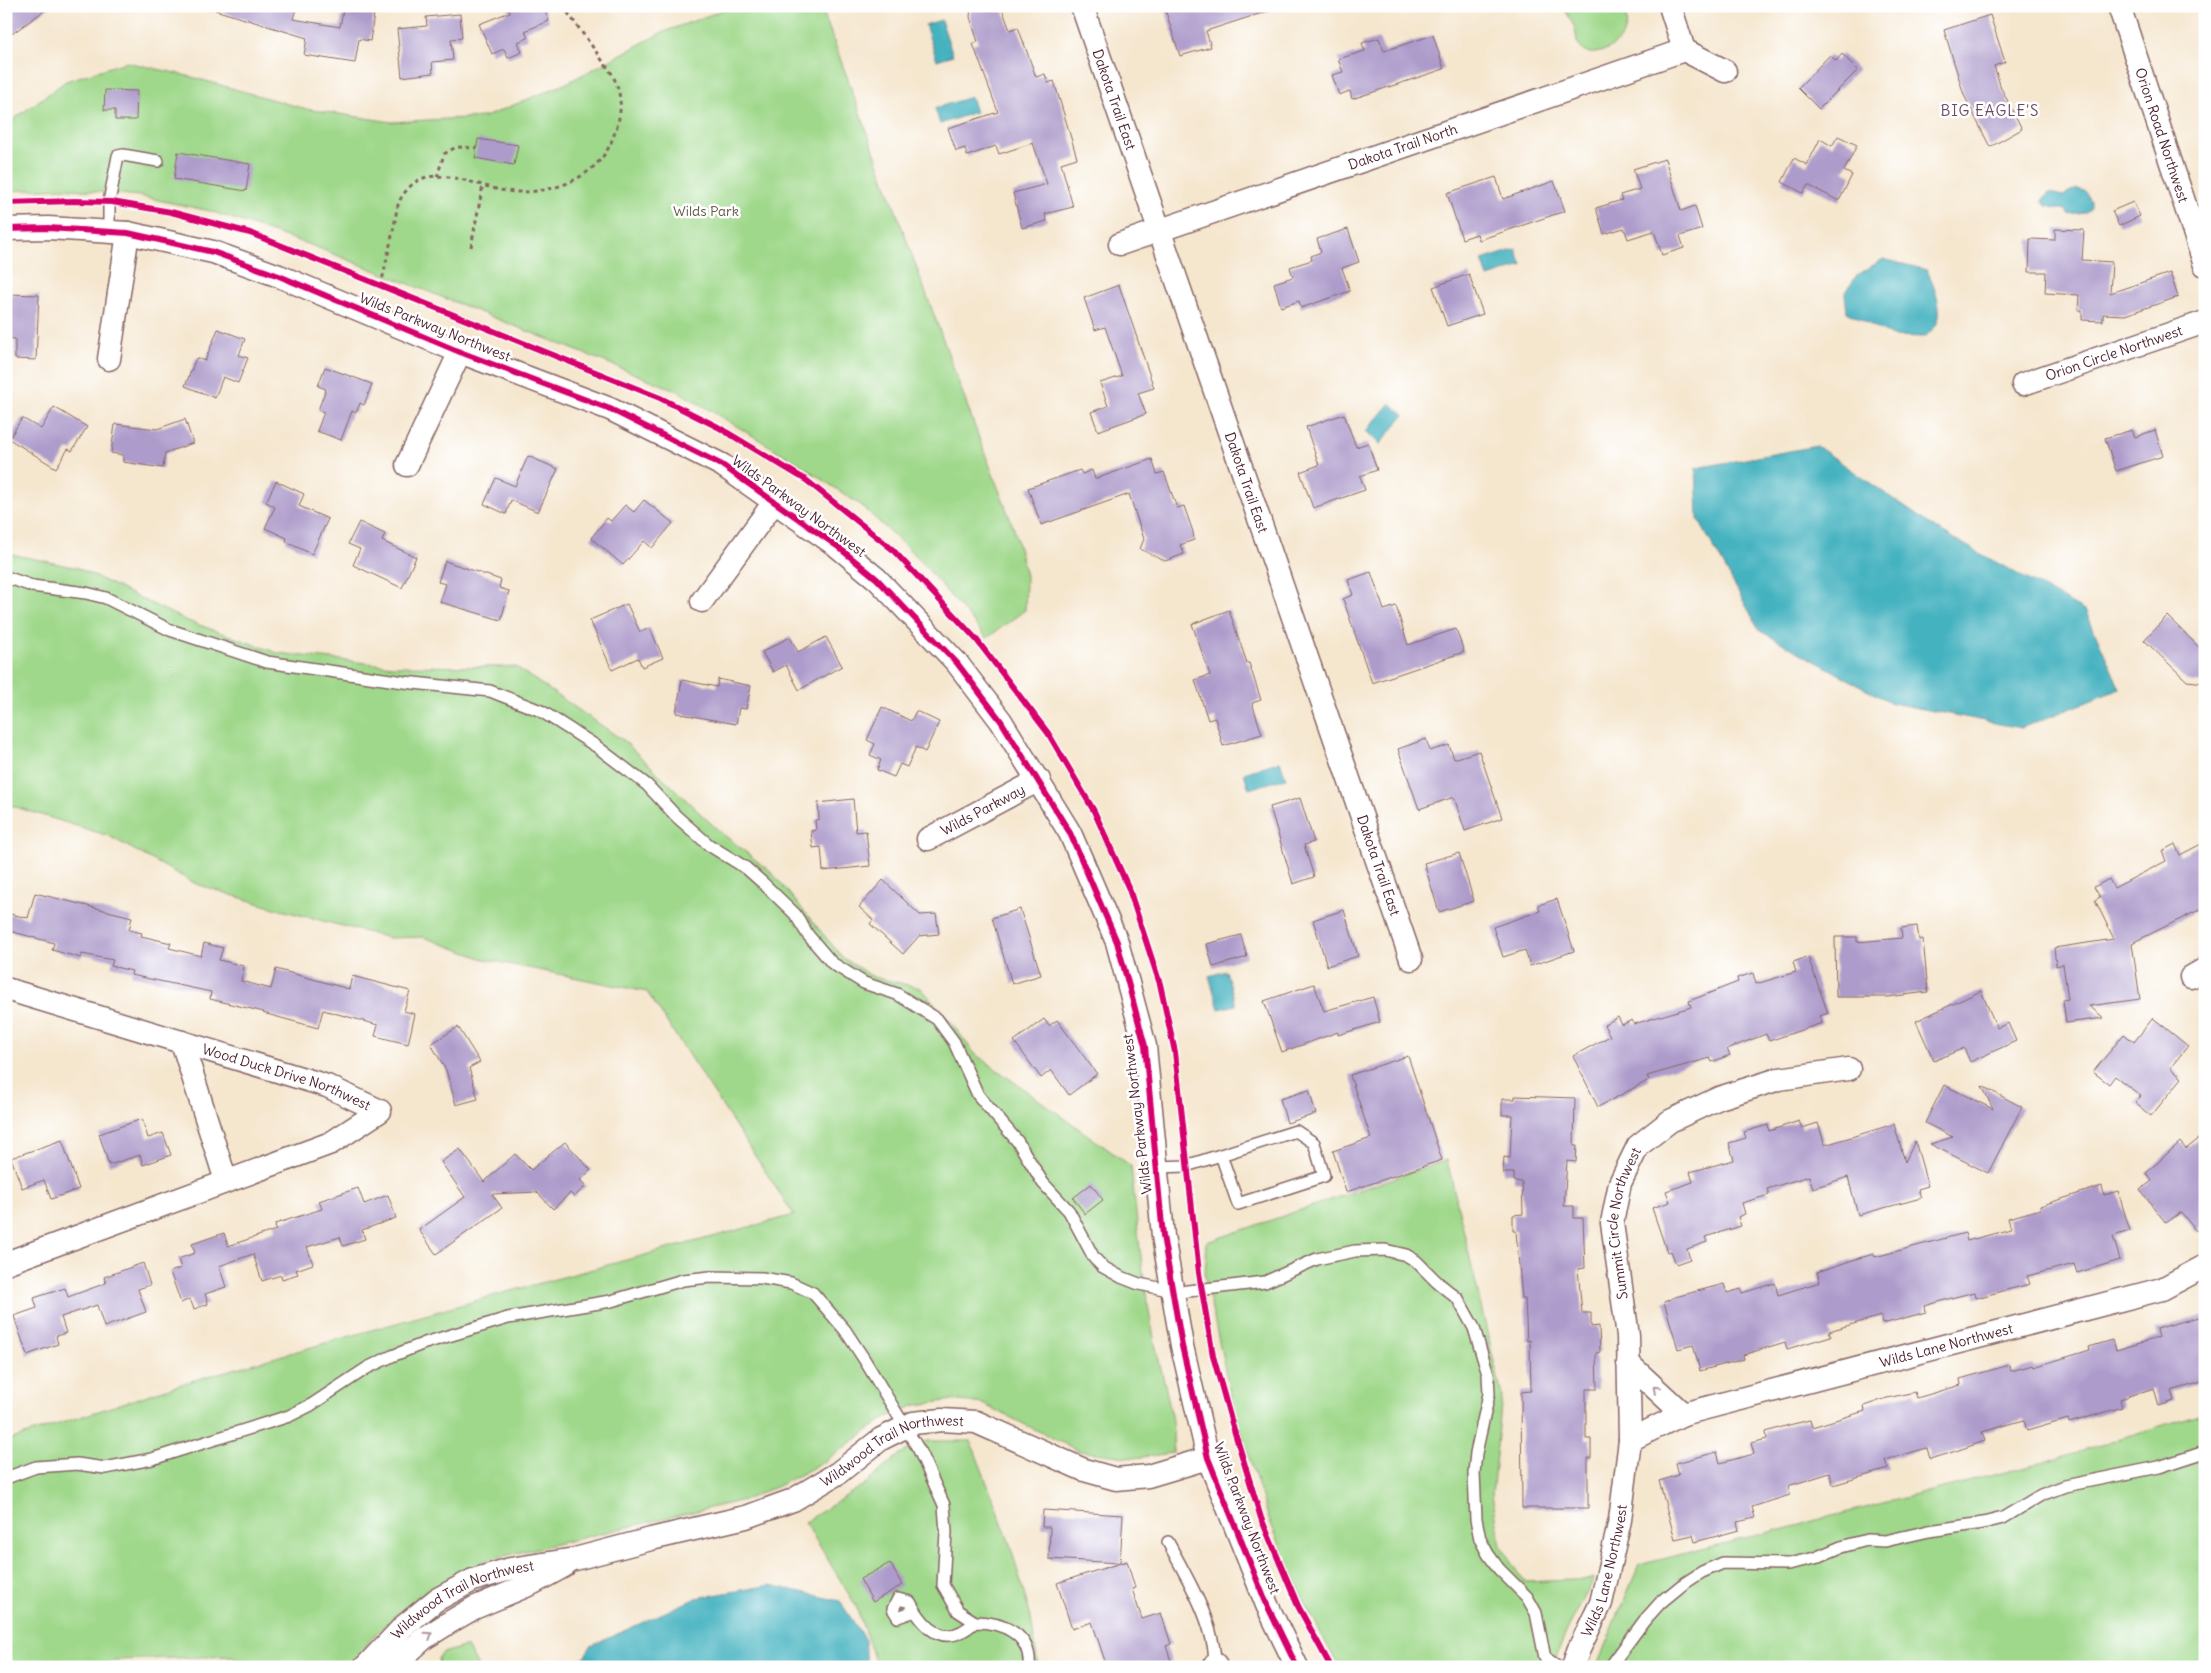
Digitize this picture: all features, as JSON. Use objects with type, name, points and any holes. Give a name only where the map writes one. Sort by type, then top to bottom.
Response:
[{"type":"street","name":"Dakota Trail East","points":[[1082,6],[1158,232],[1411,959]]},
{"type":"street","points":[[1670,6],[1684,50],[1725,71]]},
{"type":"street","name":"Orion Road Northwest","points":[[2119,6],[2205,265]]},
{"type":"street","name":"Dakota Trail North","points":[[1120,244],[1684,50]]},
{"type":"street","name":"Wilds Parkway Northwest","points":[[6,229],[48,228],[119,233],[213,252],[279,276],[460,352],[610,409],[722,465],[837,546],[877,579],[957,663],[1001,721],[1070,833],[1117,942],[1144,1046],[1164,1236],[1182,1346],[1208,1458],[1267,1605],[1298,1667]]},
{"type":"street","points":[[109,359],[119,233]]},
{"type":"street","name":"Orion Circle Northwest","points":[[2023,384],[2205,322]]},
{"type":"street","points":[[407,465],[460,352]]},
{"type":"street","points":[[702,601],[775,501]]},
{"type":"street","name":"Wilds Parkway","points":[[928,839],[1039,780]]},
{"type":"street","name":"Wood Duck Drive Northwest","points":[[6,988],[327,1086],[380,1111],[331,1143],[6,1263]]},
{"type":"street","points":[[182,1042],[226,1181]]},
{"type":"street","name":"Summit Circle Northwest","points":[[1630,1440],[1628,1336],[1612,1224],[1620,1183],[1638,1146],[1670,1120],[1719,1098],[1779,1079],[1849,1069]]},
{"type":"street","name":"Wilds Lane Northwest","points":[[1573,1667],[1601,1603],[1620,1520],[1630,1440],[1683,1414],[2162,1288],[2205,1266]]},
{"type":"street","points":[[1628,1363],[1683,1414]]},
{"type":"street","name":"Wildwood Trail Northwest","points":[[365,1667],[404,1626],[436,1600],[473,1580],[510,1569],[575,1559],[746,1517],[793,1500],[838,1473],[881,1438],[913,1423],[942,1420],[976,1422],[1084,1470],[1116,1479],[1148,1476],[1208,1458]]},
{"type":"street","name":"Wildwood Trail Northwest","points":[[392,1667],[423,1640],[450,1622],[474,1608],[533,1583],[575,1559]]},
{"type":"lane","points":[[119,233],[109,202],[118,156],[158,161]]},
{"type":"lane","points":[[6,577],[32,586],[86,593],[106,598],[170,630],[268,662],[375,678],[490,691],[514,699],[547,715],[612,757],[646,785],[709,845],[746,868],[795,914],[808,935],[832,963],[864,983],[898,994],[937,1019],[954,1042],[978,1095],[1018,1142],[1043,1184],[1069,1211],[1094,1258],[1103,1267],[1120,1277],[1139,1284],[1173,1291],[1202,1290],[1265,1282],[1317,1259],[1355,1251],[1385,1250],[1406,1255],[1416,1261],[1458,1299],[1474,1328],[1488,1374],[1489,1394],[1476,1453],[1474,1472],[1476,1519],[1480,1539],[1499,1569],[1527,1597],[1538,1622],[1546,1658],[1559,1667]]},
{"type":"lane","points":[[1157,1167],[1186,1166],[1296,1131],[1314,1143],[1324,1176],[1238,1204],[1221,1155]]},
{"type":"lane","points":[[6,1478],[36,1467],[77,1464],[105,1468],[152,1459],[289,1416],[311,1405],[367,1368],[425,1342],[508,1318],[611,1301],[683,1280],[710,1277],[762,1278],[791,1283],[813,1293],[845,1330],[919,1450],[944,1505],[946,1532],[943,1585],[951,1602],[958,1611],[975,1622],[991,1622],[1008,1627],[1019,1636],[1025,1646],[1029,1667]]},
{"type":"lane","points":[[1610,1667],[1644,1621],[1660,1604],[1682,1585],[1702,1572],[1722,1563],[1788,1564],[1815,1558],[1841,1547],[1867,1540],[1885,1541],[1929,1531],[1983,1524],[2003,1518],[2041,1495],[2065,1486],[2159,1467],[2205,1452]]},
{"type":"lane","points":[[1168,1542],[1196,1596],[1215,1648],[1216,1665]]},
{"type":"lane","points":[[915,1611],[929,1629],[942,1636],[956,1635],[966,1630],[975,1622]]},
{"type":"path","points":[[381,286],[400,201],[409,188],[420,179],[437,177],[461,179],[500,190],[526,191],[556,186],[578,178],[595,167],[608,152],[617,129],[622,104],[618,86],[612,74],[563,6]]},
{"type":"path","points":[[437,177],[444,154],[456,147],[477,148]]},
{"type":"path","points":[[471,247],[483,185]]},
{"type":"green space","name":"Wilds Park","points":[[734,6],[821,6],[1014,529],[1026,576],[1025,610],[987,638],[917,557],[862,506],[798,463],[678,391],[316,247],[210,211],[139,196],[63,188],[6,191],[6,125],[66,81],[126,62],[188,76],[306,109],[391,122],[485,117],[567,83],[661,33]]},
{"type":"green space","points":[[1563,6],[1620,6],[1625,13],[1626,28],[1622,36],[1611,47],[1594,53],[1583,51],[1577,42],[1575,28]]},
{"type":"green space","points":[[11,554],[78,568],[185,620],[278,653],[393,666],[516,667],[624,741],[718,830],[772,873],[843,958],[873,977],[921,988],[975,1054],[1131,1166],[1149,1312],[1170,1408],[1173,1453],[1134,1458],[1079,1451],[983,1404],[953,1400],[916,1405],[887,1417],[822,1463],[778,1486],[744,1500],[487,1560],[465,1570],[426,1591],[409,1603],[378,1632],[347,1667],[245,1667],[232,1656],[116,1660],[99,1667],[6,1667],[6,1441],[191,1381],[496,1295],[794,1215],[647,992],[484,959],[423,937],[389,938],[277,909],[196,884],[109,836],[6,804],[6,555]]},
{"type":"green space","points":[[1447,1160],[1502,1396],[1492,1494],[1501,1546],[1525,1582],[1594,1579],[1565,1634],[1553,1667],[1339,1667],[1305,1604],[1269,1519],[1234,1411],[1205,1277],[1207,1242]]},
{"type":"green space","points":[[2205,1412],[2205,1667],[1596,1667],[1639,1565],[2042,1463]]},
{"type":"green space","points":[[927,1441],[971,1441],[1010,1544],[1031,1618],[1038,1667],[877,1667],[856,1606],[805,1522],[868,1482],[900,1454]]},
{"type":"green space","points":[[467,1646],[478,1667],[439,1667],[438,1658],[443,1653]]},
{"type":"water","points":[[941,20],[953,55],[937,60],[925,25]]},
{"type":"water","points":[[971,97],[976,112],[940,124],[935,108]]},
{"type":"water","points":[[2077,189],[2086,192],[2091,201],[2091,208],[2085,213],[2069,215],[2066,210],[2046,206],[2042,200],[2049,193],[2063,196]]},
{"type":"water","points":[[1516,249],[1522,266],[1488,277],[1482,260]]},
{"type":"water","points":[[1883,259],[1927,270],[1937,298],[1939,313],[1936,325],[1925,337],[1892,336],[1847,312],[1845,294],[1856,276]]},
{"type":"water","points":[[1390,403],[1404,415],[1380,444],[1366,431]]},
{"type":"water","points":[[1817,446],[1938,530],[2086,612],[2120,689],[2021,728],[1892,703],[1760,631],[1698,519],[1696,468]]},
{"type":"water","points":[[1280,761],[1286,778],[1249,789],[1244,773]]},
{"type":"water","points":[[1226,971],[1236,1005],[1219,1009],[1209,976]]},
{"type":"water","points":[[771,1585],[840,1601],[865,1640],[867,1667],[578,1667],[591,1646],[696,1598]]},
{"type":"building","points":[[6,6],[51,6],[6,38]]},
{"type":"building","points":[[216,6],[297,6],[293,19],[340,27],[343,10],[374,14],[370,41],[359,39],[355,63],[304,55],[307,38],[215,10]]},
{"type":"building","points":[[507,6],[543,6],[549,21],[525,31],[528,38],[518,42],[522,52],[508,58],[504,49],[492,54],[479,24],[510,12]]},
{"type":"building","points":[[971,6],[1001,6],[1010,30],[1018,27],[1036,77],[1045,74],[1048,83],[1054,81],[1077,158],[1061,163],[1073,207],[1045,214],[1047,221],[1022,228],[1013,193],[1047,184],[1033,143],[999,154],[996,146],[967,156],[965,148],[956,151],[948,128],[998,112],[973,44],[978,42],[970,17]]},
{"type":"building","points":[[1164,6],[1270,6],[1271,10],[1206,31],[1211,47],[1180,56]]},
{"type":"building","points":[[460,14],[462,38],[451,39],[453,60],[432,62],[433,73],[402,77],[397,29],[427,26],[426,17]]},
{"type":"building","points":[[1990,15],[2005,62],[1994,66],[2001,88],[2022,129],[1990,147],[1964,95],[1944,30]]},
{"type":"building","points":[[1433,35],[1444,69],[1352,99],[1350,91],[1339,95],[1332,75],[1343,72],[1338,59],[1365,51],[1362,43],[1379,38],[1384,51]]},
{"type":"building","points":[[1842,54],[1858,70],[1819,109],[1798,88],[1830,55],[1836,61]]},
{"type":"building","points":[[105,90],[137,91],[136,120],[115,120],[115,110],[104,110]]},
{"type":"building","points":[[1838,136],[1857,145],[1844,171],[1852,175],[1839,201],[1808,185],[1803,193],[1782,182],[1794,158],[1807,165],[1820,139],[1832,146]]},
{"type":"building","points":[[478,139],[518,145],[514,165],[475,158]]},
{"type":"building","points":[[178,152],[250,164],[246,191],[174,179]]},
{"type":"building","points":[[1665,159],[1681,211],[1695,206],[1702,229],[1680,236],[1684,248],[1662,255],[1654,231],[1628,239],[1624,228],[1604,234],[1596,208],[1622,200],[1620,195],[1640,189],[1633,169]]},
{"type":"building","points":[[1496,177],[1503,199],[1554,181],[1565,211],[1479,240],[1477,234],[1462,239],[1447,193]]},
{"type":"building","points":[[2133,202],[2140,216],[2119,226],[2112,211]]},
{"type":"building","points":[[1348,229],[1359,262],[1342,268],[1350,291],[1301,308],[1299,301],[1281,307],[1274,283],[1293,277],[1290,267],[1312,260],[1311,256],[1321,252],[1317,239]]},
{"type":"building","points":[[2055,229],[2084,230],[2082,260],[2112,262],[2110,293],[2170,273],[2178,297],[2125,315],[2103,314],[2103,321],[2082,320],[2082,310],[2078,310],[2079,295],[2045,293],[2046,272],[2029,272],[2030,239],[2055,240]]},
{"type":"building","points":[[1469,274],[1483,314],[1447,326],[1433,287]]},
{"type":"building","points":[[1119,285],[1154,388],[1138,393],[1146,414],[1098,431],[1091,412],[1108,406],[1100,383],[1122,376],[1105,327],[1095,330],[1084,298]]},
{"type":"building","points":[[6,294],[39,295],[36,360],[15,359],[15,339],[6,338]]},
{"type":"building","points":[[218,329],[245,339],[239,355],[248,358],[238,383],[223,377],[215,398],[185,386],[196,358],[205,361]]},
{"type":"building","points":[[325,367],[372,384],[364,405],[360,403],[356,413],[352,411],[341,440],[317,431],[324,412],[318,410],[326,389],[318,386]]},
{"type":"building","points":[[54,407],[87,427],[72,451],[68,449],[56,468],[9,439],[22,418],[41,429]]},
{"type":"building","points":[[1344,414],[1356,447],[1368,443],[1377,470],[1360,476],[1365,490],[1313,508],[1300,472],[1319,465],[1306,427]]},
{"type":"building","points":[[185,419],[193,443],[165,453],[163,468],[123,462],[123,455],[111,453],[115,424],[157,429]]},
{"type":"building","points":[[2132,430],[2135,437],[2155,430],[2163,456],[2116,471],[2105,438]]},
{"type":"building","points":[[528,456],[558,469],[538,512],[511,500],[506,514],[484,504],[496,478],[515,486]]},
{"type":"building","points":[[1152,459],[1157,474],[1164,472],[1177,508],[1184,506],[1193,532],[1194,540],[1180,545],[1184,554],[1165,561],[1140,549],[1144,539],[1129,494],[1041,525],[1028,488],[1080,470],[1082,474],[1092,470],[1095,479]]},
{"type":"building","points":[[276,481],[304,494],[299,506],[328,519],[312,554],[286,542],[287,538],[265,528],[275,507],[266,502]]},
{"type":"building","points":[[644,500],[673,523],[652,548],[644,541],[623,565],[591,538],[607,518],[611,521],[625,505],[634,512]]},
{"type":"building","points":[[359,522],[385,534],[382,541],[416,557],[402,588],[353,565],[360,549],[348,544]]},
{"type":"building","points":[[445,561],[501,580],[499,588],[509,591],[501,620],[440,602],[446,584],[438,582]]},
{"type":"building","points":[[1371,572],[1384,610],[1396,606],[1408,645],[1456,629],[1464,652],[1372,683],[1343,599],[1353,595],[1348,580]]},
{"type":"building","points":[[627,604],[640,632],[650,628],[663,658],[642,667],[638,658],[612,670],[590,620]]},
{"type":"building","points":[[1229,610],[1261,700],[1252,703],[1262,734],[1223,746],[1215,718],[1208,720],[1195,680],[1210,675],[1192,624]]},
{"type":"building","points":[[2167,616],[2205,653],[2205,683],[2187,681],[2144,640]]},
{"type":"building","points":[[790,637],[798,652],[826,637],[842,666],[799,690],[786,665],[773,672],[762,652]]},
{"type":"building","points":[[718,679],[751,686],[746,709],[739,708],[736,724],[676,713],[682,680],[717,687]]},
{"type":"building","points":[[882,707],[911,721],[916,711],[939,722],[925,752],[916,747],[907,767],[900,764],[894,777],[877,770],[881,760],[870,755],[875,744],[867,740]]},
{"type":"building","points":[[1426,739],[1430,751],[1449,745],[1454,759],[1479,751],[1502,818],[1465,831],[1454,797],[1419,809],[1398,749]]},
{"type":"building","points":[[1300,798],[1314,842],[1304,845],[1314,877],[1293,884],[1270,807]]},
{"type":"building","points":[[853,799],[856,832],[866,831],[870,866],[823,871],[821,847],[813,848],[811,831],[816,830],[815,820],[819,819],[818,803]]},
{"type":"building","points":[[2205,842],[2205,907],[2132,943],[2140,999],[2089,1006],[2104,1018],[2066,1023],[2063,1000],[2068,999],[2063,964],[2056,966],[2054,948],[2114,939],[2095,900],[2100,897],[2094,887],[2109,879],[2114,888],[2166,861],[2162,851],[2175,844],[2180,855]]},
{"type":"building","points":[[1459,853],[1474,901],[1439,912],[1424,863]]},
{"type":"building","points":[[883,880],[920,915],[936,914],[939,934],[919,936],[903,954],[870,924],[873,920],[859,907]]},
{"type":"building","points":[[35,893],[132,917],[129,930],[142,933],[141,936],[171,943],[169,948],[201,956],[204,943],[223,948],[219,960],[244,966],[241,981],[271,989],[276,969],[349,989],[352,976],[410,991],[404,1011],[415,1014],[408,1044],[375,1036],[378,1025],[323,1010],[318,1028],[210,999],[211,992],[131,975],[132,971],[111,966],[113,960],[82,954],[81,958],[52,950],[54,943],[6,930],[6,913],[28,918]]},
{"type":"building","points":[[1557,899],[1574,951],[1530,966],[1525,950],[1503,957],[1493,927],[1540,911],[1538,905]]},
{"type":"building","points":[[1020,909],[1041,975],[1012,984],[992,918]]},
{"type":"building","points":[[1344,910],[1358,956],[1327,966],[1313,920]]},
{"type":"building","points":[[1917,926],[1919,940],[1923,939],[1928,992],[1887,997],[1836,997],[1835,937],[1857,937],[1857,942],[1902,938],[1901,928]]},
{"type":"building","points":[[1241,935],[1247,957],[1213,967],[1207,944]]},
{"type":"building","points":[[1808,957],[1828,1013],[1820,1016],[1822,1023],[1769,1041],[1766,1034],[1727,1049],[1730,1055],[1712,1062],[1710,1058],[1647,1076],[1649,1080],[1598,1107],[1573,1056],[1610,1036],[1604,1025],[1618,1017],[1622,1025],[1632,1020],[1634,1024],[1691,1007],[1689,1001],[1738,982],[1737,978],[1753,973],[1756,984],[1796,972],[1793,962]]},
{"type":"building","points":[[1314,984],[1324,1011],[1373,997],[1380,1022],[1338,1035],[1338,1032],[1282,1052],[1264,1001]]},
{"type":"building","points":[[1981,991],[1997,1028],[2008,1023],[2016,1041],[1970,1062],[1964,1048],[1934,1061],[1916,1021]]},
{"type":"building","points":[[2153,1018],[2188,1046],[2170,1068],[2182,1078],[2151,1116],[2135,1103],[2141,1096],[2115,1076],[2109,1084],[2093,1072],[2124,1034],[2134,1042]]},
{"type":"building","points":[[1044,1019],[1049,1026],[1057,1020],[1097,1074],[1069,1095],[1051,1070],[1041,1078],[1014,1041]]},
{"type":"building","points":[[458,1027],[480,1062],[469,1068],[478,1099],[456,1105],[446,1070],[431,1044]]},
{"type":"building","points":[[1408,1056],[1442,1160],[1346,1192],[1333,1151],[1371,1138],[1350,1075]]},
{"type":"building","points":[[1944,1085],[1993,1109],[1982,1086],[2022,1107],[1988,1173],[1930,1144],[1953,1137],[1925,1123]]},
{"type":"building","points":[[1309,1090],[1316,1114],[1287,1123],[1280,1099]]},
{"type":"building","points":[[1515,1096],[1575,1098],[1574,1146],[1577,1146],[1576,1162],[1567,1161],[1564,1206],[1574,1206],[1574,1218],[1583,1218],[1585,1268],[1578,1269],[1582,1313],[1591,1313],[1591,1327],[1599,1326],[1600,1352],[1596,1353],[1597,1389],[1586,1389],[1586,1439],[1591,1439],[1591,1458],[1588,1458],[1588,1508],[1522,1508],[1521,1392],[1531,1391],[1530,1340],[1527,1341],[1525,1299],[1522,1299],[1516,1231],[1513,1231],[1513,1215],[1523,1214],[1522,1182],[1514,1181],[1514,1173],[1503,1173],[1504,1157],[1510,1158],[1512,1115],[1502,1115],[1502,1099],[1515,1099]]},
{"type":"building","points":[[142,1119],[148,1138],[163,1133],[171,1155],[143,1165],[140,1155],[109,1165],[99,1134]]},
{"type":"building","points":[[1799,1121],[1802,1128],[1818,1123],[1825,1145],[1894,1124],[1905,1162],[1915,1141],[1928,1186],[1918,1189],[1921,1198],[1858,1215],[1848,1177],[1813,1188],[1809,1176],[1767,1189],[1769,1195],[1742,1203],[1745,1214],[1738,1217],[1741,1226],[1705,1237],[1707,1242],[1687,1249],[1690,1259],[1676,1264],[1671,1251],[1667,1252],[1652,1208],[1670,1202],[1666,1191],[1693,1182],[1690,1172],[1734,1160],[1729,1143],[1746,1138],[1744,1132],[1768,1125],[1769,1131]]},
{"type":"building","points":[[2205,1134],[2205,1224],[2196,1231],[2181,1212],[2166,1223],[2140,1190],[2152,1181],[2146,1173],[2180,1142],[2186,1149]]},
{"type":"building","points":[[62,1140],[79,1189],[51,1199],[44,1180],[22,1188],[11,1158]]},
{"type":"building","points":[[565,1142],[591,1170],[580,1180],[586,1186],[574,1197],[570,1193],[553,1209],[537,1192],[492,1194],[502,1208],[436,1254],[419,1230],[465,1197],[441,1162],[460,1149],[484,1182],[515,1154],[531,1170]]},
{"type":"building","points":[[1091,1184],[1103,1200],[1085,1214],[1073,1198]]},
{"type":"building","points":[[2102,1186],[2104,1195],[2118,1191],[2130,1231],[2113,1236],[2120,1260],[2077,1273],[2074,1264],[2027,1276],[2030,1284],[1976,1298],[1975,1292],[1955,1297],[1925,1306],[1926,1312],[1883,1324],[1881,1316],[1829,1331],[1831,1336],[1787,1349],[1785,1342],[1743,1355],[1744,1359],[1700,1371],[1693,1345],[1678,1349],[1664,1302],[1675,1297],[1724,1284],[1727,1293],[1741,1289],[1742,1293],[1775,1283],[1778,1295],[1820,1282],[1817,1272],[1859,1258],[1874,1254],[1875,1257],[1965,1233],[1967,1241],[2011,1229],[2008,1218],[2041,1209],[2040,1206]]},
{"type":"building","points":[[358,1188],[364,1204],[388,1195],[396,1218],[362,1230],[365,1239],[343,1246],[340,1237],[307,1247],[313,1264],[296,1270],[298,1274],[282,1279],[281,1275],[262,1281],[253,1254],[219,1266],[226,1287],[205,1294],[208,1304],[194,1309],[190,1299],[181,1303],[170,1272],[181,1268],[178,1259],[195,1253],[192,1244],[224,1233],[228,1246],[276,1230],[275,1224],[322,1209],[319,1201]]},
{"type":"building","points":[[143,1263],[150,1285],[138,1289],[146,1312],[104,1327],[97,1305],[61,1317],[66,1333],[56,1336],[58,1344],[27,1355],[14,1316],[37,1308],[34,1298],[65,1288],[68,1297],[106,1283],[104,1277]]},
{"type":"building","points":[[2205,1315],[2205,1381],[2171,1391],[2174,1401],[2159,1406],[2154,1388],[2120,1399],[2122,1407],[2069,1423],[2068,1419],[2027,1431],[2024,1420],[1982,1432],[1985,1441],[1947,1454],[1930,1459],[1927,1448],[1885,1460],[1888,1469],[1833,1485],[1830,1473],[1788,1486],[1790,1495],[1752,1507],[1755,1518],[1737,1522],[1739,1530],[1695,1542],[1693,1535],[1675,1539],[1659,1481],[1679,1475],[1676,1463],[1717,1452],[1720,1463],[1754,1454],[1751,1443],[1767,1439],[1766,1432],[1810,1420],[1812,1427],[1865,1411],[1864,1406],[1887,1398],[1915,1392],[1917,1398],[1961,1385],[1960,1379],[2009,1365],[2011,1371],[2033,1365],[2034,1367],[2090,1350],[2089,1347],[2113,1340],[2116,1350],[2158,1338],[2156,1329]]},
{"type":"building","points":[[1043,1510],[1123,1515],[1120,1563],[1049,1559],[1050,1527],[1042,1527]]},
{"type":"building","points":[[1127,1561],[1135,1588],[1132,1589],[1142,1619],[1161,1613],[1171,1644],[1166,1646],[1173,1667],[1107,1667],[1092,1622],[1072,1629],[1057,1583]]},
{"type":"building","points":[[890,1563],[902,1585],[873,1602],[860,1579]]},
{"type":"cycle path","points":[[6,203],[112,202],[171,212],[250,233],[660,398],[718,427],[806,480],[892,549],[976,639],[1048,733],[1094,811],[1129,889],[1160,984],[1175,1052],[1199,1273],[1213,1356],[1261,1518],[1298,1606],[1331,1667]]},
{"type":"cycle path","points":[[6,229],[48,228],[128,233],[213,252],[279,276],[460,352],[610,409],[722,465],[837,546],[877,579],[957,663],[1001,721],[1070,833],[1117,942],[1145,1046],[1163,1236],[1182,1346],[1208,1458],[1267,1605],[1297,1667]]},
{"type":"district","name":"BIG EAGLE'S","points":[[1990,111]]}]
